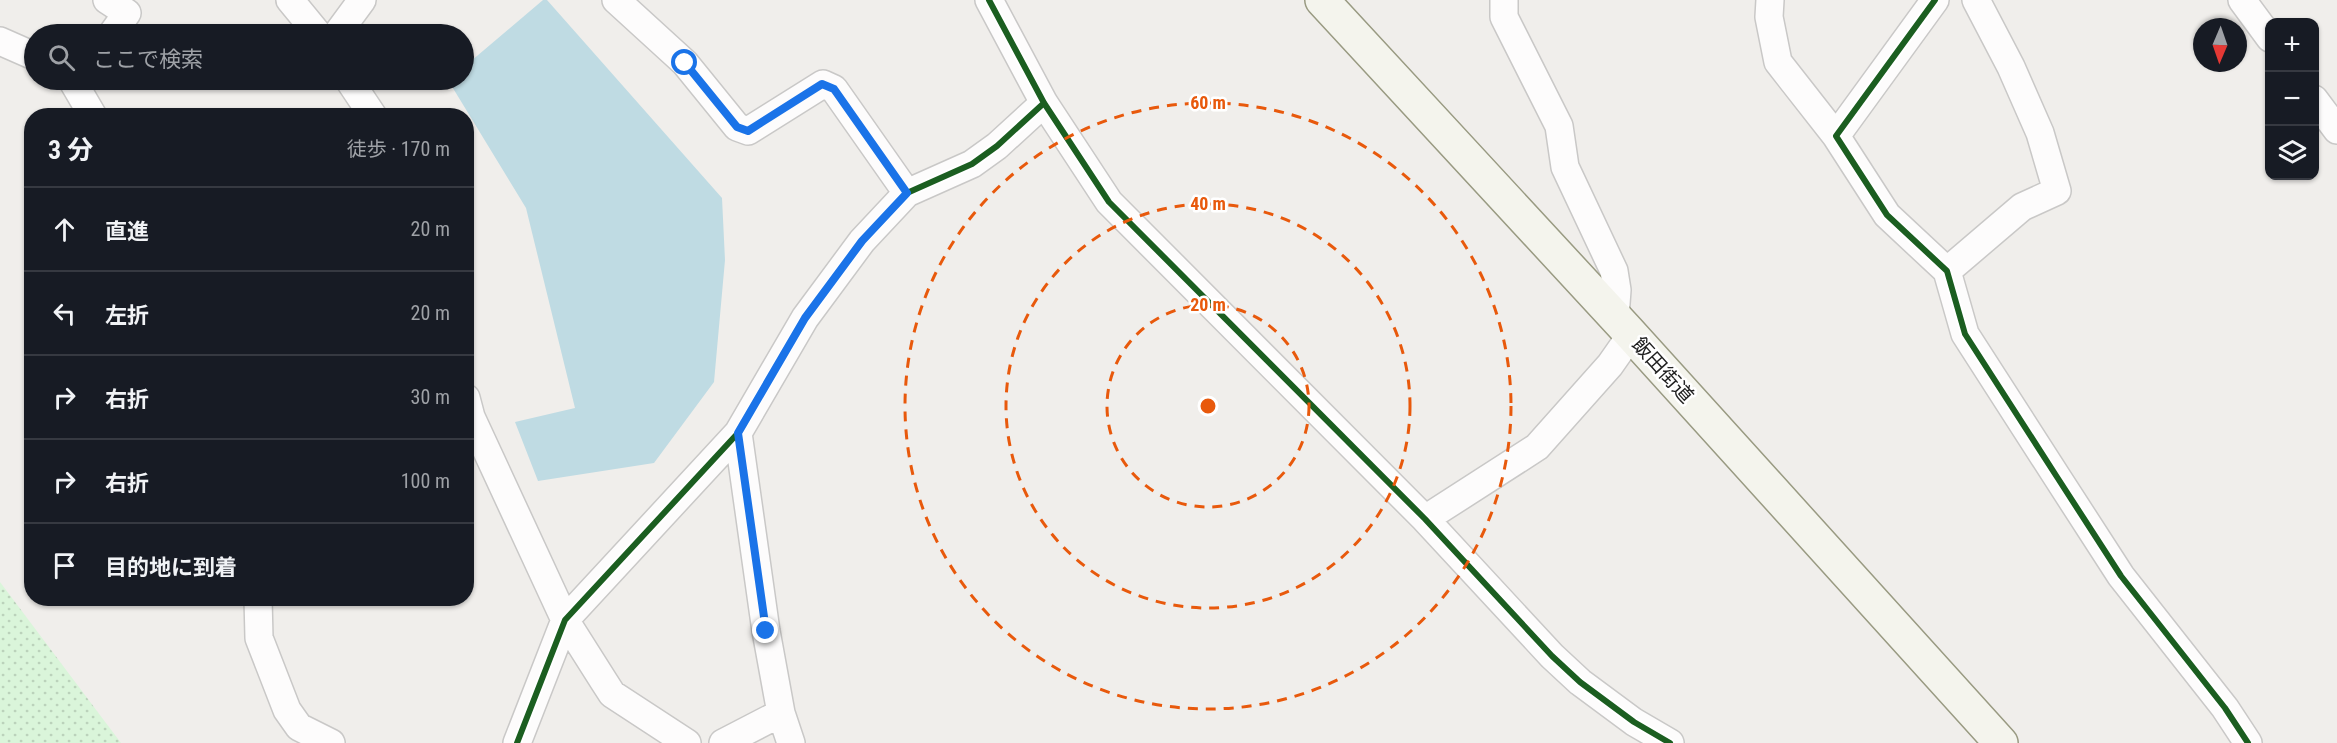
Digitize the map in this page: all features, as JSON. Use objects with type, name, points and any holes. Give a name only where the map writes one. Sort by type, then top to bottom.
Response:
[{"type":"main road","name":"飯田街道","points":[[1322,0],[1623,326],[2001,743]]},
{"type":"street","points":[[107,0],[127,13],[119,24]]},
{"type":"street","points":[[290,0],[310,24]]},
{"type":"street","points":[[344,24],[362,0]]},
{"type":"street","points":[[616,0],[685,63],[737,127],[748,131],[822,84],[834,89],[907,193]]},
{"type":"street","points":[[989,0],[1044,103],[1109,202],[1425,519],[1532,635],[1580,682],[1634,722],[1670,743]]},
{"type":"street","points":[[1425,519],[1537,447],[1610,365],[1623,326],[1614,271],[1565,167],[1558,126],[1504,17],[1504,0]]},
{"type":"street","points":[[1770,0],[1769,17],[1778,62],[1836,136],[1887,215],[1947,271],[1965,334],[2121,576],[2225,708],[2248,743]]},
{"type":"street","points":[[1836,136],[1935,0]]},
{"type":"street","points":[[1947,271],[2022,207],[2057,191],[2040,132],[2012,67],[1976,0]]},
{"type":"street","points":[[2242,0],[2265,31]]},
{"type":"street","points":[[0,41],[24,52]]},
{"type":"street","points":[[78,90],[88,108]]},
{"type":"street","points":[[356,90],[368,108]]},
{"type":"street","points":[[516,743],[565,620],[738,433],[805,318],[862,241],[907,193],[972,164],[997,146],[1044,103]]},
{"type":"street","points":[[2319,106],[2337,130]]},
{"type":"street","points":[[474,423],[565,620],[612,694],[687,743]]},
{"type":"street","points":[[738,433],[753,552],[781,713],[791,743]]},
{"type":"street","points":[[258,606],[259,638],[287,711],[299,727],[331,743]]},
{"type":"street","points":[[723,743],[781,713]]},
{"type":"green space","points":[[0,582],[121,743],[0,743]]},
{"type":"water","points":[[543,0],[547,0],[722,198],[725,260],[714,382],[654,463],[538,481],[515,422],[575,408],[526,208],[474,123],[474,108],[465,108],[454,90],[474,90],[474,59]]},
{"type":"cycle path","points":[[989,0],[1044,103],[1109,202],[1425,519],[1552,656],[1580,682],[1634,722],[1670,743]]},
{"type":"cycle path","points":[[1935,0],[1836,136],[1887,215],[1947,271],[1965,334],[2121,576],[2225,708],[2248,743]]},
{"type":"cycle path","points":[[517,743],[565,620],[738,433],[805,318],[862,241],[907,193],[972,164],[997,146],[1044,103]]},
{"type":"route","points":[[685,63],[737,127],[748,131],[822,84],[834,89],[907,193],[862,241],[805,318],[738,433],[753,552],[766,631]]}]
